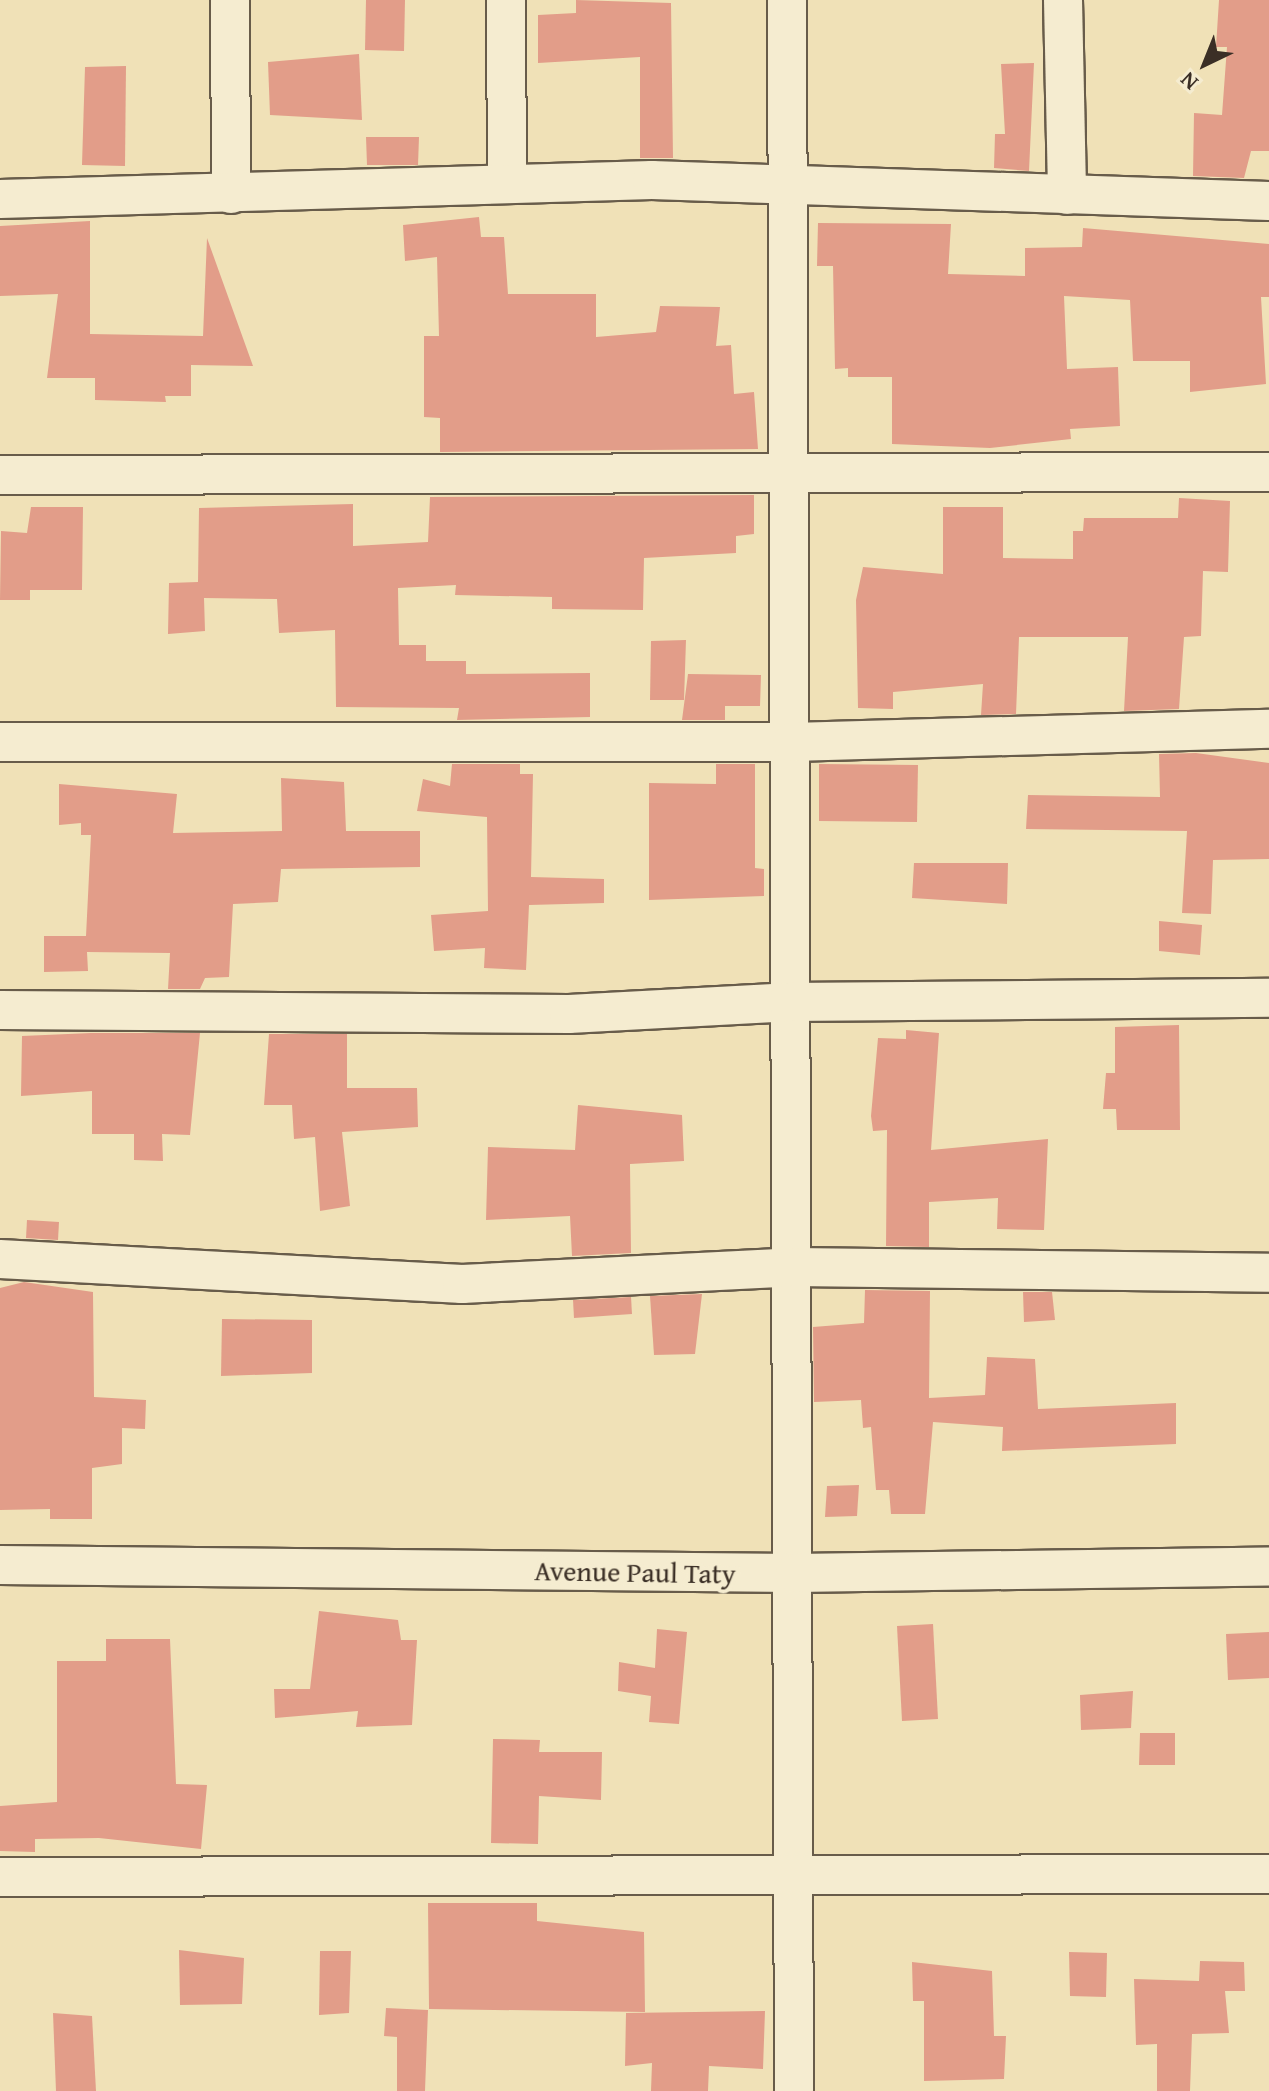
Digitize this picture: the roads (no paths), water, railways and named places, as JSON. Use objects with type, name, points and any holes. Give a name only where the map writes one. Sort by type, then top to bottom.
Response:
[{"type":"street","points":[[230,0],[231,194]]},
{"type":"street","points":[[506,0],[507,183]]},
{"type":"street","points":[[787,0],[792,742],[788,1002],[794,1267],[795,1573],[788,1870],[794,2091]]},
{"type":"street","points":[[1063,0],[1067,195]]},
{"type":"street","points":[[0,199],[507,183],[789,187],[1269,201]]},
{"type":"street","points":[[0,475],[1269,472]]},
{"type":"street","points":[[0,742],[792,742],[1269,729]]},
{"type":"street","points":[[0,1010],[569,1014],[788,1002],[1269,998]]},
{"type":"street","points":[[0,1259],[462,1284],[794,1267],[1269,1273]]},
{"type":"street","name":"Avenue Paul Taty","points":[[0,1565],[795,1573],[1269,1566]]},
{"type":"street","points":[[0,1877],[788,1870],[1269,1874]]}]
